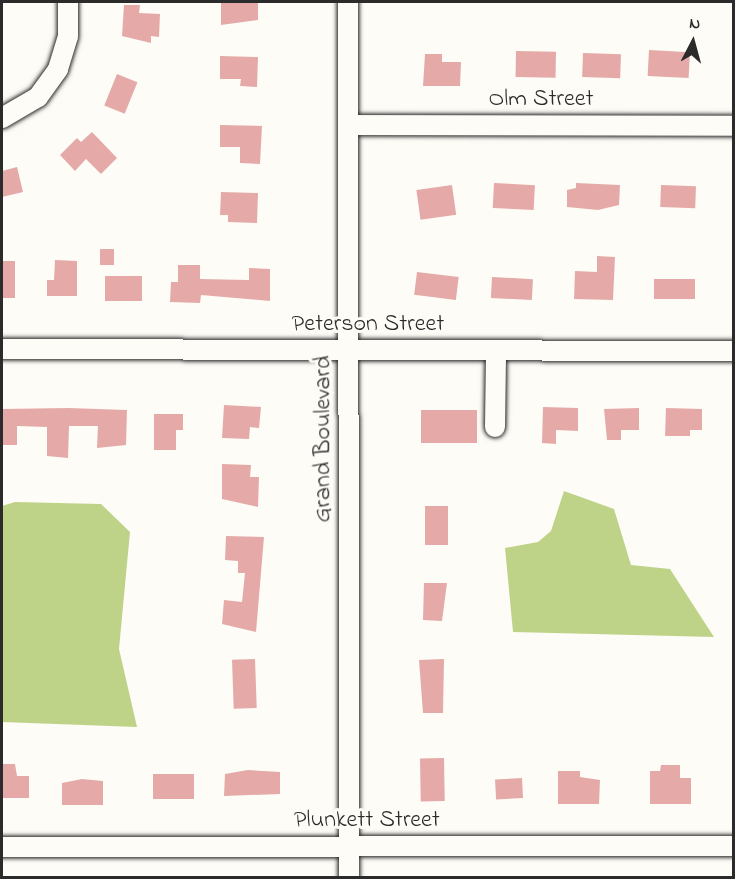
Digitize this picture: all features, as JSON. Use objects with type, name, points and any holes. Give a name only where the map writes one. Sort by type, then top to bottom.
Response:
[{"type":"street","points":[[2,118],[38,96],[58,69],[68,36],[68,2]]},
{"type":"street","name":"Grand Boulevard","points":[[348,2],[349,878]]},
{"type":"street","name":"Olm Street","points":[[349,125],[734,126]]},
{"type":"street","name":"Peterson Street","points":[[2,350],[734,351]]},
{"type":"street","points":[[495,427],[496,351]]},
{"type":"street","name":"Plunkett Street","points":[[2,847],[734,846]]},
{"type":"green space","points":[[564,491],[614,509],[631,565],[670,569],[714,637],[513,632],[505,548],[538,542],[551,531]]},
{"type":"green space","points":[[15,502],[101,504],[130,532],[119,649],[137,727],[2,722],[2,506]]},
{"type":"building","points":[[221,2],[258,2],[258,20],[221,25]]},
{"type":"building","points":[[124,5],[140,5],[139,13],[160,14],[159,37],[151,36],[151,43],[122,36]]},
{"type":"building","points":[[649,50],[690,52],[689,78],[648,76]]},
{"type":"building","points":[[516,51],[556,52],[556,78],[516,77]]},
{"type":"building","points":[[583,53],[621,54],[620,78],[582,77]]},
{"type":"building","points":[[425,54],[442,54],[442,62],[461,62],[460,86],[423,86]]},
{"type":"building","points":[[220,56],[258,57],[257,87],[240,86],[241,79],[220,79]]},
{"type":"building","points":[[117,74],[137,82],[125,114],[104,106]]},
{"type":"building","points":[[220,125],[262,126],[260,164],[240,163],[240,147],[220,147]]},
{"type":"building","points":[[92,132],[117,158],[101,174],[86,159],[75,171],[60,155],[77,138],[81,142]]},
{"type":"building","points":[[17,167],[23,192],[2,197],[2,171]]},
{"type":"building","points":[[494,183],[535,185],[534,210],[493,208]]},
{"type":"building","points":[[576,183],[620,185],[619,205],[598,210],[567,207],[567,190],[576,188]]},
{"type":"building","points":[[452,185],[456,215],[421,220],[416,190]]},
{"type":"building","points":[[661,185],[696,186],[695,208],[660,207]]},
{"type":"building","points":[[221,192],[258,193],[257,223],[228,222],[228,215],[220,215]]},
{"type":"building","points":[[100,249],[114,249],[114,265],[100,265]]},
{"type":"building","points":[[597,256],[615,257],[613,300],[574,299],[575,271],[597,272]]},
{"type":"building","points":[[55,260],[77,261],[77,296],[47,296],[47,280],[54,280]]},
{"type":"building","points":[[2,261],[15,261],[15,298],[2,298]]},
{"type":"building","points":[[178,265],[200,265],[200,279],[249,280],[249,268],[270,269],[270,301],[201,295],[200,303],[170,302],[171,282],[178,282]]},
{"type":"building","points":[[417,272],[459,277],[456,300],[414,295]]},
{"type":"building","points":[[105,276],[142,276],[142,301],[105,301]]},
{"type":"building","points":[[492,277],[533,279],[532,300],[491,298]]},
{"type":"building","points":[[654,279],[695,279],[695,299],[654,299]]},
{"type":"building","points":[[224,405],[261,407],[259,428],[250,427],[249,439],[222,438]]},
{"type":"building","points":[[543,407],[578,408],[578,431],[556,430],[556,444],[542,443]]},
{"type":"building","points":[[639,408],[639,430],[621,430],[621,440],[607,440],[604,409]]},
{"type":"building","points":[[666,408],[702,409],[702,430],[690,430],[690,436],[665,436]]},
{"type":"building","points":[[2,409],[127,410],[126,445],[97,448],[98,426],[69,426],[68,458],[47,456],[47,427],[17,426],[17,445],[2,445]]},
{"type":"building","points":[[421,410],[477,410],[477,443],[421,443]]},
{"type":"building","points":[[154,414],[183,414],[183,430],[176,430],[176,450],[154,450]]},
{"type":"building","points":[[222,464],[251,465],[250,477],[259,477],[258,507],[222,499]]},
{"type":"building","points":[[425,506],[448,506],[448,545],[425,545]]},
{"type":"building","points":[[226,536],[264,537],[256,632],[222,624],[224,600],[242,602],[245,573],[238,573],[238,561],[225,560]]},
{"type":"building","points":[[424,583],[447,583],[442,621],[423,620]]},
{"type":"building","points":[[255,659],[257,708],[234,709],[232,660]]},
{"type":"building","points":[[444,659],[443,713],[423,713],[419,660]]},
{"type":"building","points":[[420,758],[444,758],[445,801],[421,801]]},
{"type":"building","points":[[2,764],[15,764],[17,776],[29,776],[29,798],[2,798]]},
{"type":"building","points":[[661,765],[680,765],[680,778],[691,778],[691,804],[650,804],[650,771],[660,771]]},
{"type":"building","points":[[248,770],[280,772],[280,794],[224,796],[225,774]]},
{"type":"building","points":[[558,771],[580,771],[580,777],[600,780],[599,804],[558,804]]},
{"type":"building","points":[[153,774],[194,774],[194,799],[153,799]]},
{"type":"building","points":[[522,778],[523,798],[496,799],[495,779]]},
{"type":"building","points":[[82,779],[103,781],[103,805],[62,805],[62,783]]}]
